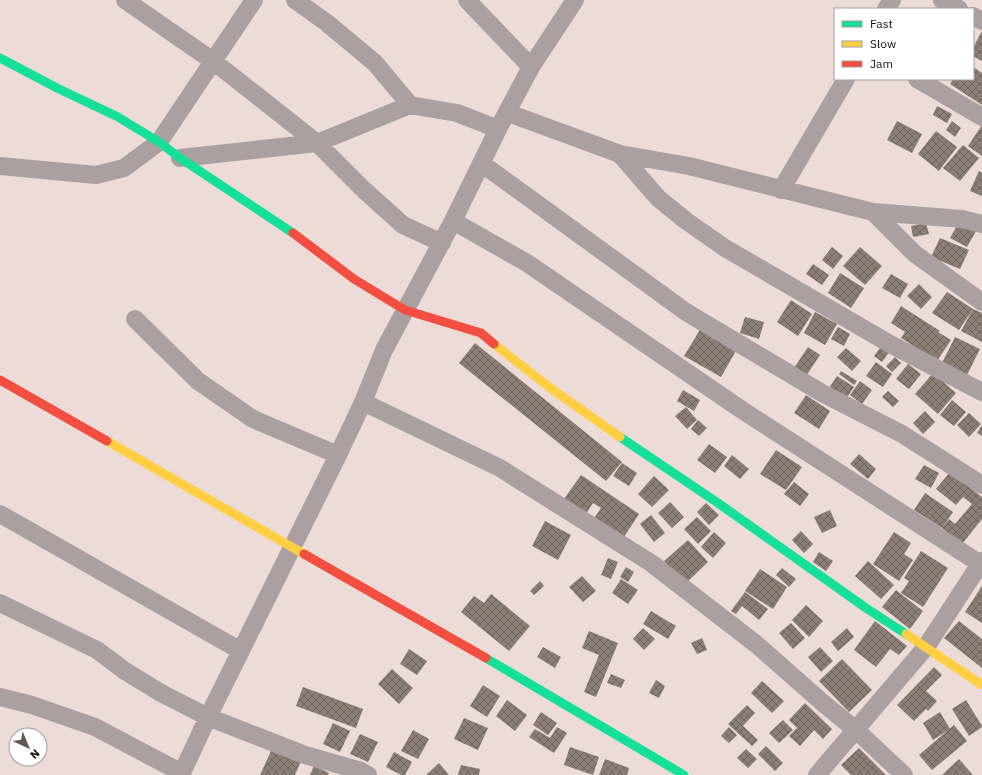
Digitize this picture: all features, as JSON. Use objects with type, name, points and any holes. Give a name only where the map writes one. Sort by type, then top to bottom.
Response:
[{"type":"street","points":[[125,0],[213,61],[317,143],[364,190],[403,225],[442,243]]},
{"type":"street","points":[[0,166],[96,175],[124,168],[160,142],[254,0]]},
{"type":"street","points":[[295,0],[327,23],[375,63],[410,105]]},
{"type":"street","points":[[467,0],[531,67]]},
{"type":"street","points":[[0,697],[94,727],[182,774],[208,717],[363,402],[384,350],[442,243],[498,128],[531,67],[575,0]]},
{"type":"street","points":[[942,0],[957,8]]},
{"type":"street","points":[[0,58],[50,85],[118,117],[160,142],[180,158],[301,239],[354,280],[405,310],[481,334],[549,387],[718,503],[866,608],[982,686]]},
{"type":"street","points":[[781,190],[845,80]]},
{"type":"street","points":[[919,80],[982,117]]},
{"type":"street","points":[[180,158],[317,143],[410,105],[456,113],[498,128]]},
{"type":"street","points":[[508,112],[620,154],[689,166],[873,212],[962,219],[982,224]]},
{"type":"street","points":[[620,154],[658,198],[685,220],[725,248],[890,344],[982,392]]},
{"type":"street","points":[[481,163],[686,312],[822,393],[902,434],[982,484]]},
{"type":"street","points":[[873,212],[915,254],[982,302]]},
{"type":"street","points":[[453,221],[527,264],[742,410],[982,564],[926,647],[817,775]]},
{"type":"street","points":[[135,318],[198,381],[254,419],[338,454]]},
{"type":"street","points":[[0,380],[505,669],[684,775]]},
{"type":"street","points":[[363,402],[500,468],[651,563],[756,644],[856,730],[904,775]]},
{"type":"street","points":[[0,514],[241,650]]},
{"type":"street","points":[[0,603],[97,650],[125,671],[161,693],[208,717],[305,755],[361,771],[368,775]]},
{"type":"building","points":[[982,31],[982,61],[974,57],[974,46]]},
{"type":"building","points":[[974,68],[982,73],[982,105],[950,84],[952,80],[974,80]]},
{"type":"building","points":[[937,106],[952,114],[947,123],[933,115]]},
{"type":"building","points":[[897,121],[922,134],[912,153],[887,140]]},
{"type":"building","points":[[952,121],[961,128],[955,137],[946,130]]},
{"type":"building","points":[[982,125],[982,156],[968,146]]},
{"type":"building","points":[[936,131],[957,147],[939,171],[918,154]]},
{"type":"building","points":[[963,145],[979,158],[960,181],[943,168]]},
{"type":"building","points":[[979,171],[982,173],[982,196],[970,191]]},
{"type":"building","points":[[959,222],[976,231],[967,247],[950,238]]},
{"type":"building","points":[[926,223],[929,234],[913,237],[911,226]]},
{"type":"building","points":[[940,238],[969,250],[960,269],[931,257]]},
{"type":"building","points":[[832,247],[843,256],[833,269],[822,260]]},
{"type":"building","points":[[860,247],[882,266],[865,285],[843,266]]},
{"type":"building","points":[[813,264],[829,275],[822,285],[806,274]]},
{"type":"building","points":[[840,273],[864,288],[851,308],[828,293]]},
{"type":"building","points":[[891,274],[908,284],[900,298],[882,288]]},
{"type":"building","points":[[919,284],[932,297],[921,309],[907,296]]},
{"type":"building","points":[[947,292],[973,309],[959,330],[932,313]]},
{"type":"building","points":[[791,300],[812,314],[798,336],[777,322]]},
{"type":"building","points":[[901,306],[940,331],[938,332],[951,340],[937,361],[901,338],[905,332],[891,323]]},
{"type":"building","points":[[973,309],[982,313],[982,342],[961,331]]},
{"type":"building","points":[[815,312],[837,324],[825,345],[804,333]]},
{"type":"building","points":[[745,317],[764,322],[759,339],[740,333]]},
{"type":"building","points":[[838,327],[850,334],[844,346],[831,339]]},
{"type":"building","points":[[701,328],[737,349],[721,377],[684,356]]},
{"type":"building","points":[[955,337],[980,349],[966,377],[941,365]]},
{"type":"building","points":[[475,343],[622,462],[606,481],[459,363]]},
{"type":"building","points":[[882,345],[890,351],[882,362],[874,356]]},
{"type":"building","points":[[808,347],[820,355],[806,376],[794,368]]},
{"type":"building","points":[[846,348],[861,361],[852,371],[837,357]]},
{"type":"building","points":[[895,357],[901,363],[892,372],[886,366]]},
{"type":"building","points":[[876,362],[892,374],[883,387],[866,376]]},
{"type":"building","points":[[908,364],[921,374],[909,389],[896,379]]},
{"type":"building","points":[[841,371],[857,381],[854,385],[839,374]]},
{"type":"building","points":[[933,373],[956,393],[938,414],[915,394]]},
{"type":"building","points":[[837,376],[854,387],[846,399],[829,388]]},
{"type":"building","points":[[860,381],[872,390],[862,404],[850,395]]},
{"type":"building","points":[[683,390],[700,400],[694,411],[677,401]]},
{"type":"building","points":[[888,391],[899,401],[893,407],[882,397]]},
{"type":"building","points":[[806,395],[830,411],[819,429],[794,413]]},
{"type":"building","points":[[952,400],[966,412],[954,426],[940,415]]},
{"type":"building","points":[[686,407],[697,420],[687,429],[675,416]]},
{"type":"building","points":[[925,411],[935,422],[923,434],[913,423]]},
{"type":"building","points":[[969,413],[981,424],[969,437],[957,425]]},
{"type":"building","points":[[698,420],[707,428],[699,436],[691,429]]},
{"type":"building","points":[[982,425],[982,436],[977,433]]},
{"type":"building","points":[[709,444],[727,457],[715,473],[697,460]]},
{"type":"building","points":[[776,450],[802,467],[786,490],[760,474]]},
{"type":"building","points":[[859,454],[876,469],[868,479],[850,464]]},
{"type":"building","points":[[732,455],[749,469],[740,479],[724,466]]},
{"type":"building","points":[[622,463],[637,473],[629,486],[613,476]]},
{"type":"building","points":[[924,465],[939,473],[931,488],[915,479]]},
{"type":"building","points":[[950,472],[982,497],[982,519],[962,544],[942,528],[949,519],[955,524],[972,504],[963,497],[956,505],[936,489]]},
{"type":"building","points":[[581,475],[639,514],[622,540],[593,520],[601,508],[593,503],[586,514],[564,499]]},
{"type":"building","points":[[654,476],[669,490],[652,507],[638,494]]},
{"type":"building","points":[[794,482],[809,494],[800,506],[784,494]]},
{"type":"building","points":[[925,493],[953,512],[942,528],[914,510]]},
{"type":"building","points":[[670,502],[684,517],[672,528],[658,513]]},
{"type":"building","points":[[706,503],[719,515],[709,525],[697,512]]},
{"type":"building","points":[[830,510],[837,526],[822,533],[814,517]]},
{"type":"building","points":[[651,515],[665,533],[654,542],[640,524]]},
{"type":"building","points":[[697,517],[711,531],[698,544],[684,529]]},
{"type":"building","points":[[545,521],[571,535],[558,560],[532,546]]},
{"type":"building","points":[[801,531],[813,544],[804,553],[792,540]]},
{"type":"building","points":[[714,532],[726,543],[713,558],[701,547]]},
{"type":"building","points":[[894,532],[911,543],[904,554],[913,560],[899,581],[873,564]]},
{"type":"building","points":[[688,540],[708,562],[685,584],[664,561]]},
{"type":"building","points":[[921,551],[948,568],[923,607],[901,593],[909,581],[904,578]]},
{"type":"building","points":[[819,552],[833,561],[826,571],[813,562]]},
{"type":"building","points":[[608,558],[618,562],[611,579],[601,575]]},
{"type":"building","points":[[868,561],[894,585],[881,599],[855,576]]},
{"type":"building","points":[[626,567],[634,572],[628,582],[620,577]]},
{"type":"building","points":[[782,568],[796,579],[789,587],[776,575]]},
{"type":"building","points":[[760,569],[787,587],[773,609],[745,591]]},
{"type":"building","points":[[582,576],[596,591],[583,602],[569,587]]},
{"type":"building","points":[[621,579],[638,590],[628,604],[612,593]]},
{"type":"building","points":[[540,581],[544,586],[534,595],[530,591]]},
{"type":"building","points":[[982,586],[982,623],[965,612]]},
{"type":"building","points":[[896,590],[923,611],[910,629],[882,607]]},
{"type":"building","points":[[745,592],[768,609],[759,620],[742,606],[736,614],[731,611]]},
{"type":"building","points":[[491,594],[530,626],[509,651],[461,612],[474,596],[484,603]]},
{"type":"building","points":[[806,605],[823,621],[809,637],[792,620]]},
{"type":"building","points":[[651,611],[676,626],[668,639],[643,624]]},
{"type":"building","points":[[875,621],[907,646],[899,655],[890,649],[876,667],[854,650]]},
{"type":"building","points":[[959,621],[982,639],[982,668],[944,638]]},
{"type":"building","points":[[791,623],[805,638],[793,649],[779,633]]},
{"type":"building","points":[[643,628],[655,639],[644,650],[633,639]]},
{"type":"building","points":[[847,628],[854,637],[838,651],[831,642]]},
{"type":"building","points":[[589,631],[618,643],[596,697],[584,692],[599,655],[582,648]]},
{"type":"building","points":[[702,638],[707,650],[697,654],[691,643]]},
{"type":"building","points":[[543,647],[561,657],[555,668],[537,657]]},
{"type":"building","points":[[820,647],[833,661],[821,672],[808,657]]},
{"type":"building","points":[[409,649],[427,661],[417,675],[400,664]]},
{"type":"building","points":[[842,659],[872,690],[849,712],[819,681]]},
{"type":"building","points":[[934,667],[942,675],[926,691],[937,701],[928,711],[926,709],[914,721],[897,705]]},
{"type":"building","points":[[392,669],[413,688],[399,704],[378,684]]},
{"type":"building","points":[[611,674],[625,680],[621,688],[607,683]]},
{"type":"building","points":[[656,680],[665,686],[659,698],[649,693]]},
{"type":"building","points":[[762,681],[784,701],[772,713],[751,693]]},
{"type":"building","points":[[483,685],[500,696],[487,717],[470,706]]},
{"type":"building","points":[[303,687],[363,709],[356,728],[296,706]]},
{"type":"building","points":[[507,700],[527,715],[515,731],[496,716]]},
{"type":"building","points":[[966,700],[982,726],[969,736],[952,709]]},
{"type":"building","points":[[805,703],[832,729],[823,739],[814,730],[800,746],[789,736],[797,728],[789,720]]},
{"type":"building","points":[[747,705],[755,713],[743,726],[758,740],[752,746],[728,724]]},
{"type":"building","points":[[541,712],[557,723],[548,735],[533,725]]},
{"type":"building","points":[[940,712],[950,729],[933,740],[923,723]]},
{"type":"building","points":[[464,718],[488,728],[478,750],[454,739]]},
{"type":"building","points":[[783,720],[793,730],[779,743],[769,733]]},
{"type":"building","points":[[333,723],[350,731],[340,752],[323,744]]},
{"type":"building","points":[[954,725],[967,741],[932,770],[919,755]]},
{"type":"building","points":[[557,727],[567,733],[554,753],[529,737],[535,729],[550,738]]},
{"type":"building","points":[[729,727],[737,735],[729,743],[721,736]]},
{"type":"building","points":[[413,730],[429,739],[418,759],[401,751]]},
{"type":"building","points":[[360,734],[378,742],[368,762],[350,754]]},
{"type":"building","points":[[766,746],[783,763],[775,771],[758,754]]},
{"type":"building","points":[[570,747],[599,757],[593,775],[564,765]]},
{"type":"building","points":[[859,748],[886,775],[851,775],[841,765]]},
{"type":"building","points":[[272,749],[301,761],[295,775],[260,775]]},
{"type":"building","points":[[746,749],[757,759],[748,768],[737,758]]},
{"type":"building","points":[[394,752],[412,762],[405,775],[401,775],[386,767]]},
{"type":"building","points":[[605,759],[629,768],[627,775],[599,775]]},
{"type":"building","points":[[959,759],[973,775],[942,775]]},
{"type":"building","points":[[439,763],[449,775],[426,775]]},
{"type":"building","points":[[461,765],[480,769],[479,775],[458,775]]},
{"type":"building","points":[[314,766],[329,773],[328,775],[310,775]]},
{"type":"traffic: fast","points":[[0,58],[57,88],[118,117],[159,142],[180,158],[293,233]]},
{"type":"traffic: fast","points":[[620,437],[718,503],[866,608],[906,634]]},
{"type":"traffic: fast","points":[[486,658],[684,775]]},
{"type":"traffic: slow","points":[[494,344],[549,387],[620,437]]},
{"type":"traffic: slow","points":[[107,441],[304,554]]},
{"type":"traffic: slow","points":[[906,634],[982,685]]},
{"type":"traffic: jam","points":[[293,233],[354,279],[405,310],[481,333],[494,344]]},
{"type":"traffic: jam","points":[[0,380],[107,441]]},
{"type":"traffic: jam","points":[[304,554],[486,658]]}]
